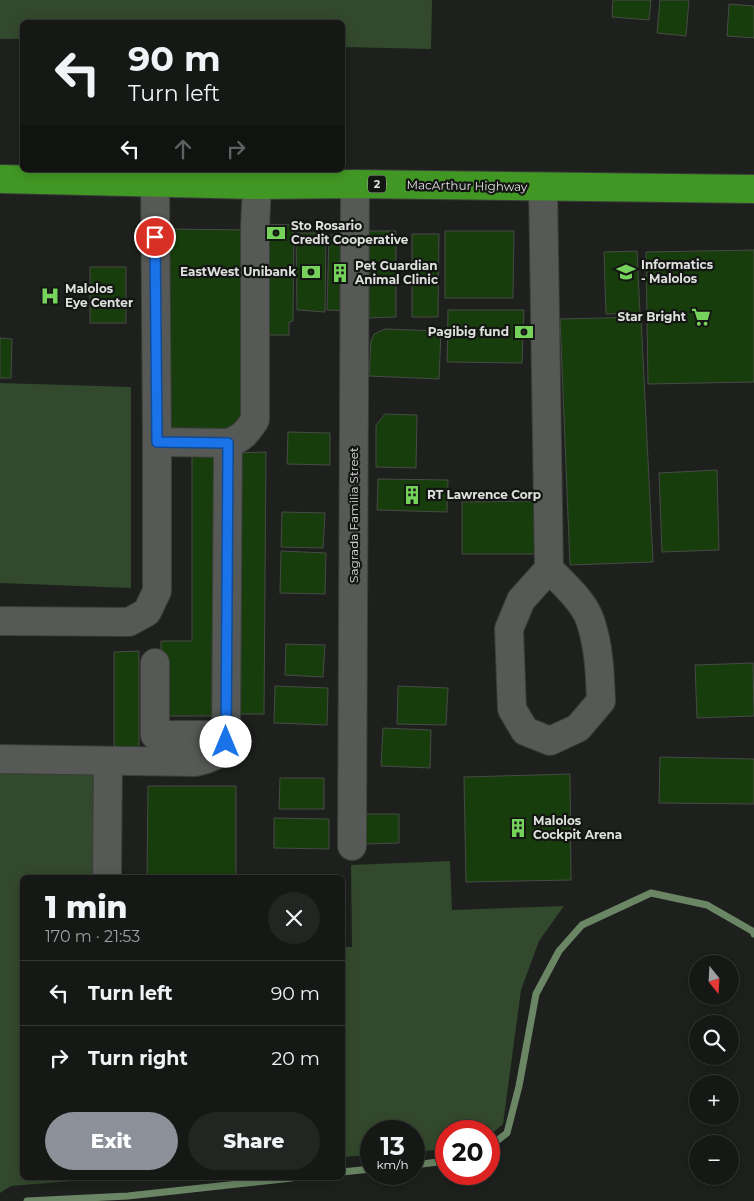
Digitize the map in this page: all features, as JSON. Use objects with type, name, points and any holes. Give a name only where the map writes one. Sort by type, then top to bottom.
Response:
[{"type":"highway","name":"MacArthur Highway","points":[[0,179],[257,184],[754,189]]},
{"type":"street","points":[[0,621],[128,622],[147,612],[158,591],[155,181]]},
{"type":"street","points":[[157,442],[228,443],[238,440],[246,434],[255,420],[255,226],[257,184]]},
{"type":"street","name":"Sagrada Familia Street","points":[[352,846],[355,184]]},
{"type":"street","points":[[543,186],[549,569],[521,600],[509,629],[512,709],[525,731],[550,741],[578,728],[601,701],[599,661],[590,619],[570,589],[549,569]]},
{"type":"street","points":[[0,759],[194,762],[212,758],[222,750],[226,742],[228,443]]},
{"type":"street","points":[[155,662],[155,735],[226,735]]},
{"type":"street","points":[[107,875],[108,761]]},
{"type":"green space","points":[[0,0],[432,0],[431,49],[345,47],[345,20],[20,20],[20,39],[0,39]]},
{"type":"green space","points":[[0,383],[131,387],[131,588],[0,583]]},
{"type":"green space","points":[[0,773],[118,774],[118,875],[20,875],[20,1180],[83,1180],[11,1186],[0,1193]]},
{"type":"green space","points":[[450,861],[452,910],[564,906],[539,941],[521,990],[503,1124],[500,1127],[500,1120],[435,1120],[435,1150],[425,1151],[425,1120],[360,1120],[360,1156],[345,1157],[345,947],[352,947],[351,865]]},
{"type":"building","points":[[613,0],[651,0],[649,20],[612,17]]},
{"type":"building","points":[[660,0],[689,0],[686,36],[657,33]]},
{"type":"building","points":[[729,4],[754,6],[754,38],[727,36]]},
{"type":"building","points":[[260,224],[294,225],[293,321],[289,322],[289,335],[260,335]]},
{"type":"building","points":[[163,229],[251,230],[252,412],[231,436],[164,434]]},
{"type":"building","points":[[368,231],[396,231],[396,317],[369,318]]},
{"type":"building","points":[[445,231],[514,231],[513,298],[445,298]]},
{"type":"building","name":"EastWest Unibank","points":[[296,233],[326,233],[325,312],[297,310]]},
{"type":"building","points":[[412,234],[439,234],[438,317],[412,317]]},
{"type":"building","name":"Pet Guardian Animal Clinic","points":[[329,235],[352,235],[351,311],[327,310]]},
{"type":"building","name":"Star Bright","points":[[754,250],[754,382],[648,384],[646,252]]},
{"type":"building","points":[[637,251],[640,313],[606,314],[604,252]]},
{"type":"building","points":[[90,267],[126,267],[126,323],[90,323]]},
{"type":"building","points":[[448,310],[524,310],[522,363],[447,362]]},
{"type":"building","points":[[641,317],[653,562],[570,565],[560,319]]},
{"type":"building","points":[[385,329],[441,331],[439,379],[369,376],[371,341],[374,334]]},
{"type":"building","points":[[0,338],[12,339],[11,378],[0,378]]},
{"type":"building","points":[[385,414],[417,415],[416,468],[376,467],[376,425]]},
{"type":"building","points":[[288,432],[330,433],[330,465],[287,464]]},
{"type":"building","points":[[266,452],[264,714],[230,714],[232,453]]},
{"type":"building","points":[[192,455],[223,455],[222,716],[161,716],[161,641],[192,641]]},
{"type":"building","points":[[717,470],[719,550],[662,552],[659,473]]},
{"type":"building","name":"RT Lawrence Corp","points":[[378,479],[448,480],[447,512],[377,510]]},
{"type":"building","points":[[539,501],[540,554],[462,554],[462,502]]},
{"type":"building","points":[[282,512],[325,513],[323,548],[281,547]]},
{"type":"building","points":[[281,551],[326,553],[325,594],[280,593]]},
{"type":"building","points":[[286,644],[325,645],[323,677],[285,675]]},
{"type":"building","points":[[139,651],[139,747],[114,747],[114,652]]},
{"type":"building","points":[[753,663],[754,716],[697,718],[695,665]]},
{"type":"building","points":[[275,686],[328,688],[327,725],[274,723]]},
{"type":"building","points":[[398,686],[448,688],[446,725],[397,724]]},
{"type":"building","points":[[383,728],[431,730],[430,768],[381,766]]},
{"type":"building","points":[[660,757],[754,759],[754,804],[659,803]]},
{"type":"building","name":"Malolos Cockpit Arena","points":[[570,774],[571,880],[466,882],[464,777]]},
{"type":"building","points":[[280,778],[324,778],[324,809],[279,809]]},
{"type":"building","points":[[148,786],[236,786],[236,875],[147,875]]},
{"type":"building","points":[[366,814],[399,814],[399,843],[366,844]]},
{"type":"building","points":[[274,818],[329,819],[329,849],[274,848]]},
{"type":"waterway","points":[[500,1138],[507,1133],[519,1086],[536,994],[559,951],[582,925],[651,893],[707,905],[754,932],[754,934]]},
{"type":"waterway","points":[[425,1164],[435,1162]]},
{"type":"waterway","points":[[345,1172],[360,1170]]},
{"type":"waterway","points":[[27,1201],[128,1196],[274,1180]]},
{"type":"place","name":"Sto Rosario Credit Cooperative","points":[[276,233]]},
{"type":"place","name":"EastWest Unibank","points":[[311,272]]},
{"type":"place","name":"Informatics - Malolos","points":[[626,272]]},
{"type":"place","name":"Pet Guardian Animal Clinic","points":[[340,273]]},
{"type":"place","name":"Malolos Eye Center","points":[[50,296]]},
{"type":"place","name":"Star Bright","points":[[701,317]]},
{"type":"place","name":"Pagibig fund","points":[[524,332]]},
{"type":"place","name":"RT Lawrence Corp","points":[[412,495]]},
{"type":"place","name":"Malolos Cockpit Arena","points":[[518,828]]},
{"type":"route","points":[[155,237],[157,442],[228,443],[226,742]]}]
